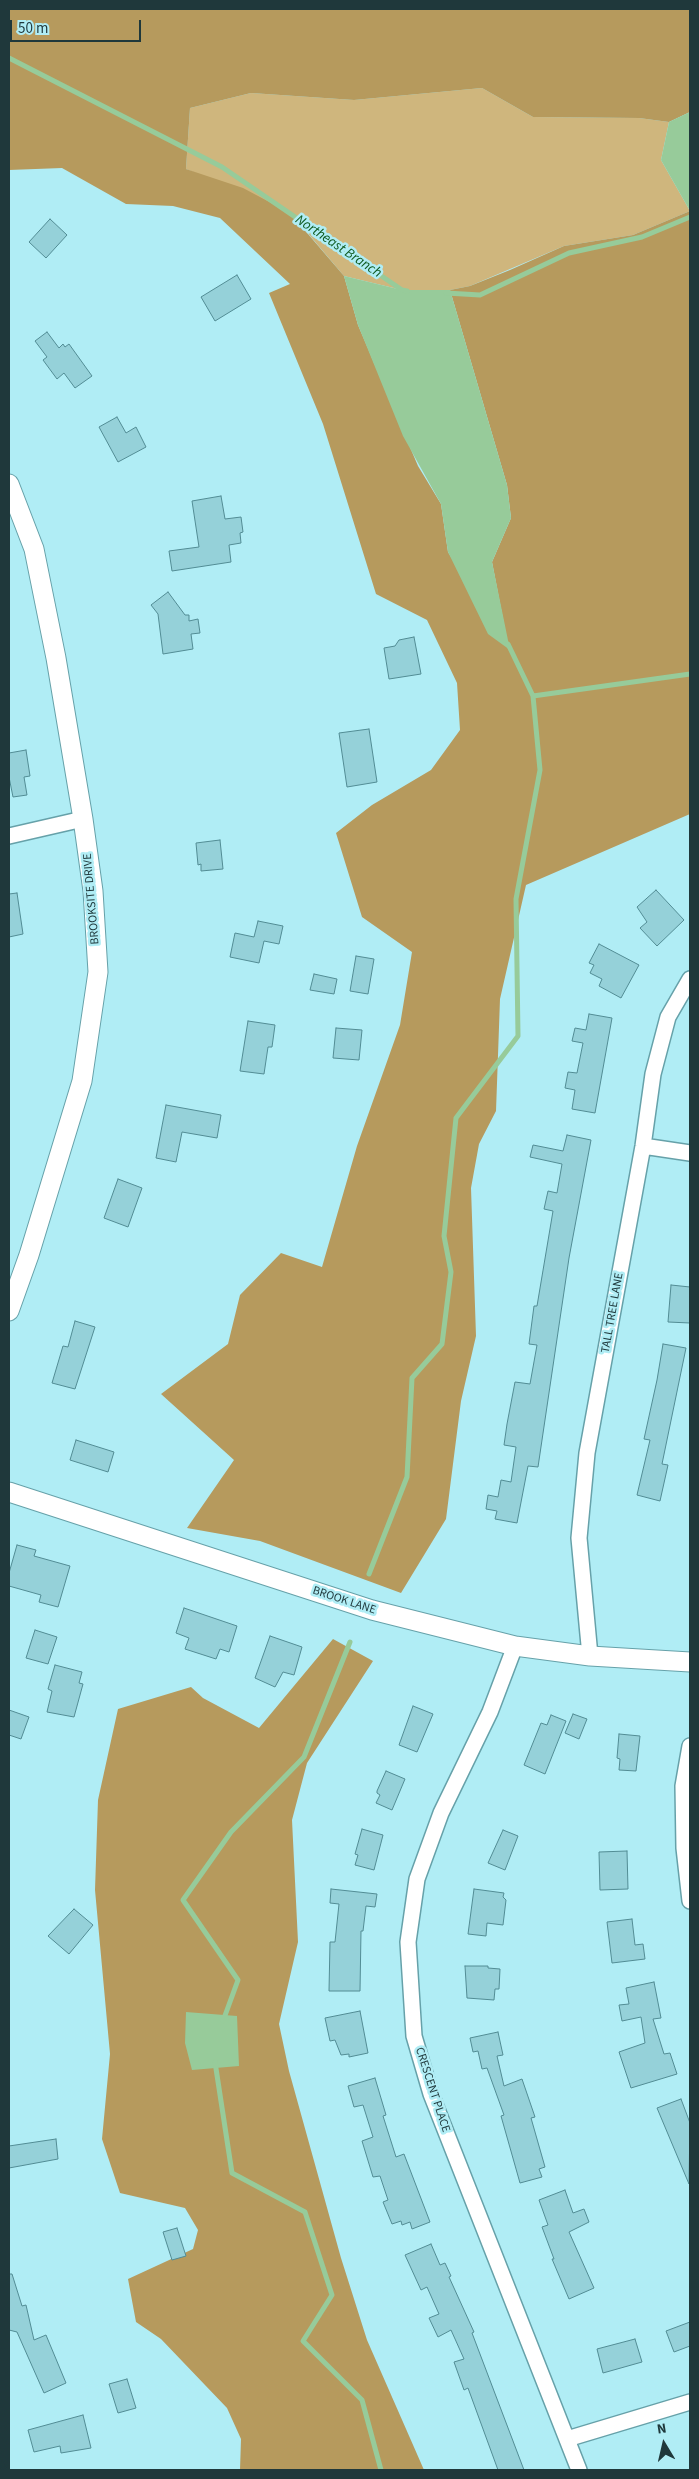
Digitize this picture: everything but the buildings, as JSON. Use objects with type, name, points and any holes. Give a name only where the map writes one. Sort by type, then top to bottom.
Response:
[{"type":"street","name":"BROOKSITE DRIVE","points":[[9,484],[34,549],[83,819],[93,891],[98,972],[82,1081],[29,1255],[9,1311]]},
{"type":"street","points":[[9,836],[83,819]]},
{"type":"street","name":"TALL TREE LANE","points":[[590,1656],[579,1538],[587,1453],[643,1146],[652,1074],[668,1017],[690,979]]},
{"type":"street","points":[[643,1146],[690,1153]]},
{"type":"street","name":"BROOK LANE","points":[[9,1492],[372,1610],[515,1646],[590,1656],[690,1662]]},
{"type":"street","name":"CRESCENT PLACE","points":[[515,1646],[490,1712],[441,1813],[417,1879],[408,1942],[414,2036],[431,2094],[579,2470]]},
{"type":"street","points":[[690,1746],[683,1786],[684,1848],[690,1902]]},
{"type":"street","points":[[567,2439],[690,2402]]},
{"type":"shaded area","points":[[9,9],[690,9],[690,112],[669,122],[639,118],[533,117],[482,88],[354,100],[251,93],[190,108],[186,169],[243,188],[290,213],[344,276],[358,325],[418,466],[441,504],[448,552],[509,650],[492,562],[511,518],[507,485],[450,290],[470,286],[564,246],[633,235],[690,211],[690,814],[526,885],[500,999],[496,1111],[479,1144],[471,1188],[476,1336],[461,1401],[446,1519],[401,1593],[260,1541],[187,1528],[234,1460],[161,1394],[228,1344],[240,1295],[281,1253],[322,1267],[357,1146],[400,1025],[412,952],[362,917],[336,833],[372,805],[431,770],[460,730],[457,683],[427,620],[376,594],[323,424],[269,293],[290,284],[220,218],[173,206],[126,204],[62,168],[9,170]]},
{"type":"shaded area","points":[[482,88],[533,117],[639,118],[669,122],[661,160],[690,211],[633,235],[564,246],[470,286],[450,290],[402,290],[344,276],[290,212],[186,169],[190,108],[251,93],[354,100]]},
{"type":"shaded area","points":[[690,112],[690,211],[661,160],[669,122]]},
{"type":"shaded area","points":[[344,276],[402,290],[450,290],[507,485],[511,518],[492,562],[510,650],[488,634],[448,552],[441,504],[403,436],[358,325]]},
{"type":"shaded area","points":[[333,1639],[373,1661],[307,1763],[292,1820],[298,1942],[279,2024],[289,2071],[341,2258],[367,2340],[424,2470],[240,2470],[241,2439],[227,2408],[161,2339],[136,2322],[128,2279],[193,2249],[198,2230],[185,2208],[120,2193],[102,2139],[110,2054],[95,1890],[98,1800],[118,1709],[191,1687],[203,1698],[259,1728]]},
{"type":"shaded area","points":[[186,2012],[237,2016],[239,2066],[192,2070],[185,2043]]},
{"type":"waterway","name":"Northeast Branch","points":[[9,58],[222,167],[402,290],[407,291]]},
{"type":"waterway","name":"Northeast Branch","points":[[446,293],[480,295],[569,253],[642,237],[690,217]]},
{"type":"waterway","points":[[508,644],[533,696],[690,674]]},
{"type":"waterway","points":[[369,1574],[407,1477],[412,1378],[442,1344],[451,1272],[444,1236],[456,1118],[518,1036],[516,899],[540,770],[533,696]]},
{"type":"waterway","points":[[223,2021],[238,1980],[183,1900],[231,1832],[304,1757],[350,1642]]},
{"type":"waterway","points":[[215,2062],[232,2173],[305,2212],[332,2295],[303,2341],[362,2400],[381,2470]]}]
